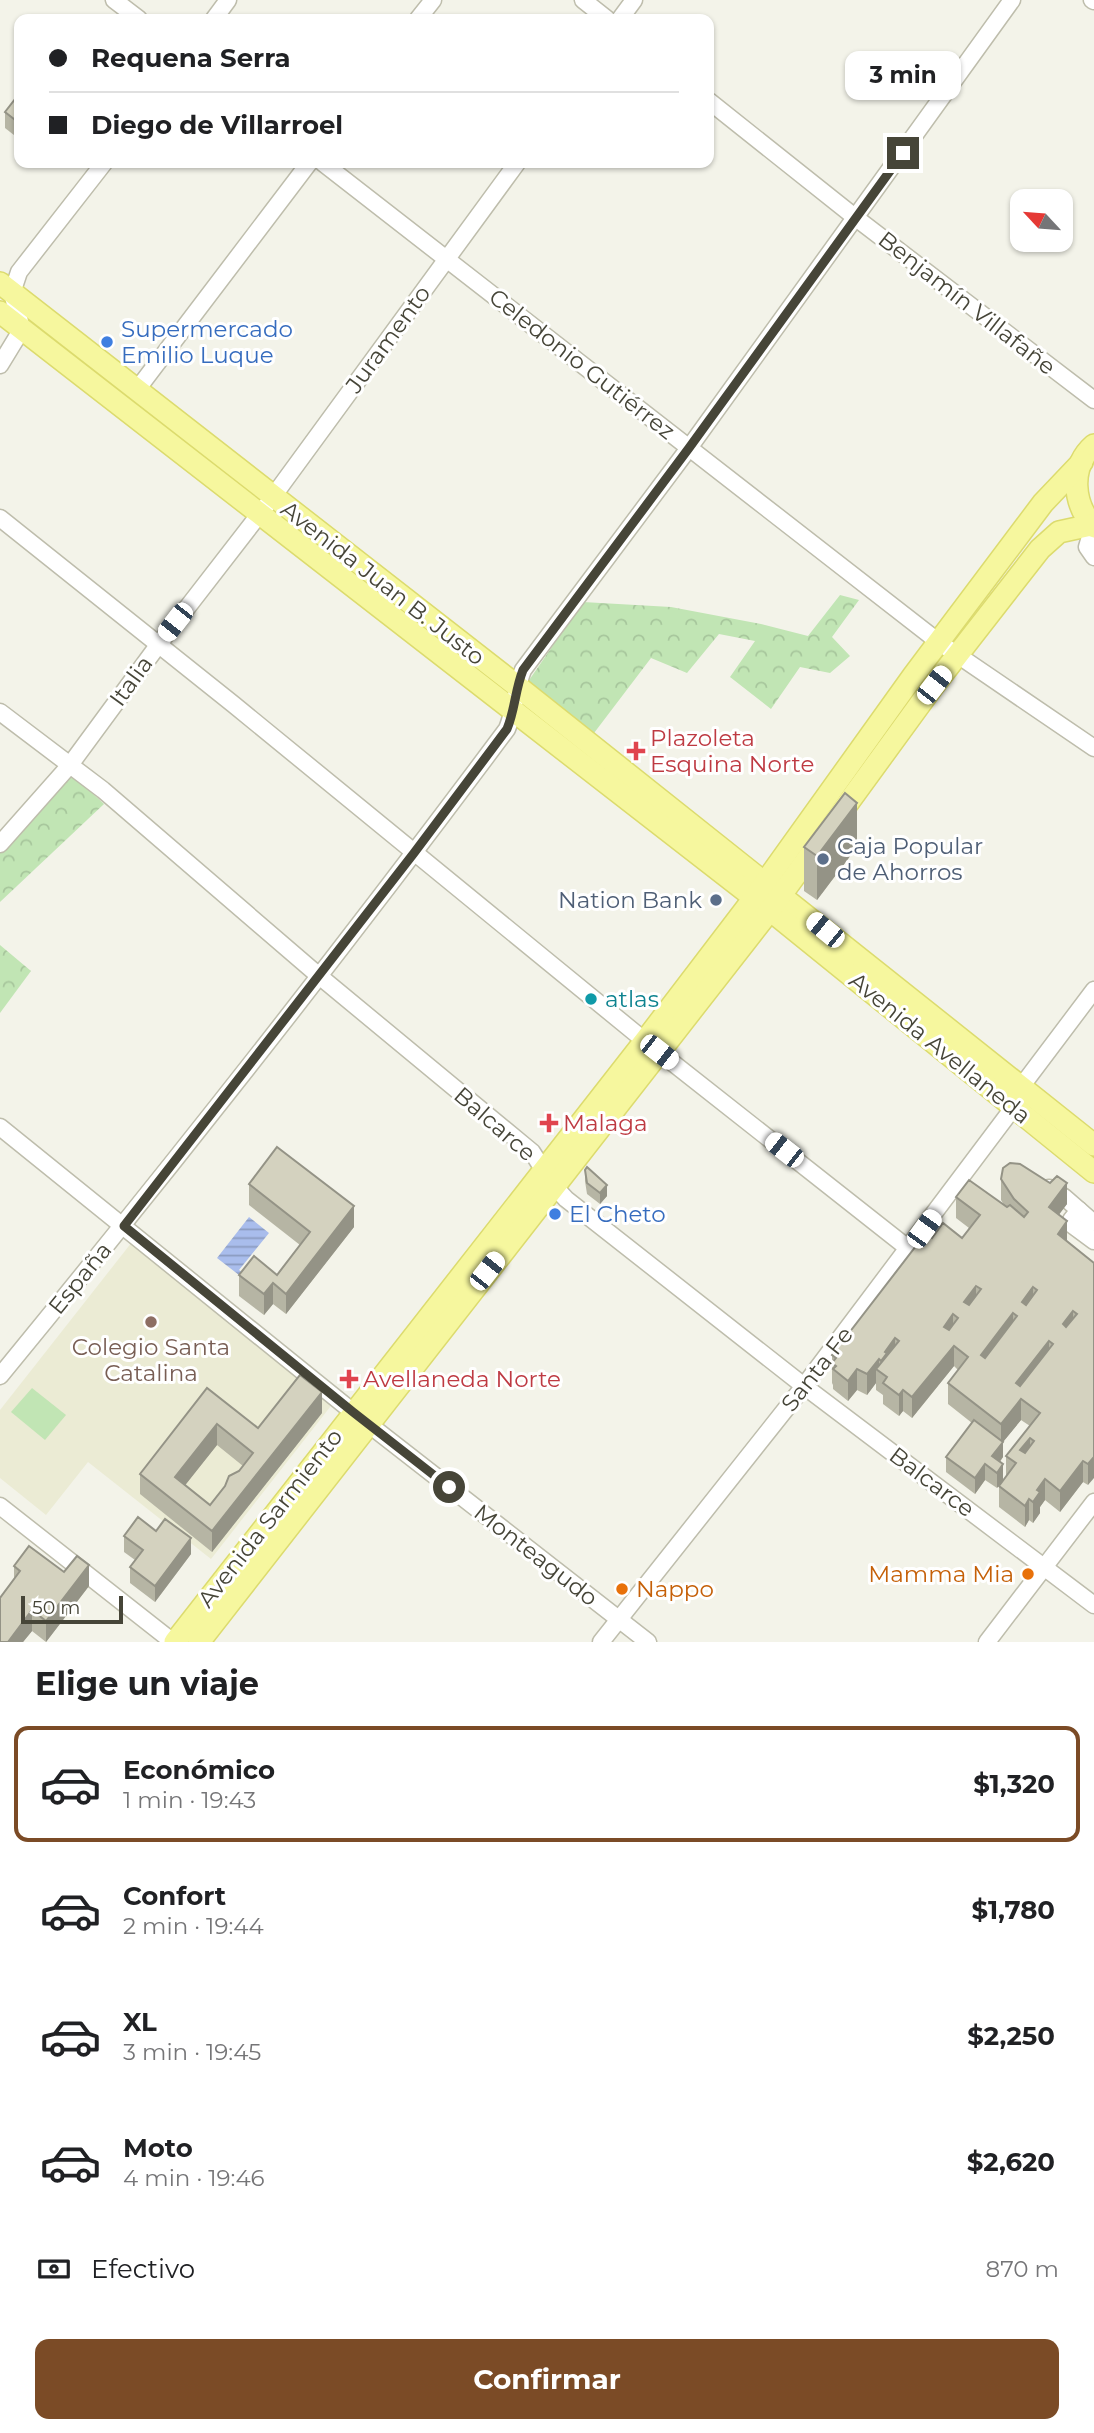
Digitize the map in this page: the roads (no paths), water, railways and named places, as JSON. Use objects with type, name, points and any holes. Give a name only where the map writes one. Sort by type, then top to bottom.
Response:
[{"type":"main road","name":"Avenida Juan B. Justo","points":[[6,288],[272,498],[517,686],[767,897]]},
{"type":"main road","name":"Avenida Juan B. Justo","points":[[0,312],[514,712],[767,897]]},
{"type":"main road","points":[[767,897],[913,676],[1043,503],[1090,449]]},
{"type":"main road","points":[[767,897],[1046,541],[1067,529],[1093,526],[1082,511],[1077,495],[1077,478],[1090,449]]},
{"type":"main road","name":"Avenida Sarmiento","points":[[174,1642],[360,1418],[767,897]]},
{"type":"main road","name":"Avenida Avellaneda","points":[[767,897],[1021,1087],[1094,1145]]},
{"type":"main road","name":"Avenida Avellaneda","points":[[767,897],[1013,1108],[1094,1171]]},
{"type":"main road","name":"Avenida Sarmiento","points":[[198,1642],[360,1418]]},
{"type":"street","points":[[114,0],[132,14]]},
{"type":"street","points":[[422,14],[433,0]]},
{"type":"street","points":[[583,0],[601,14]]},
{"type":"street","points":[[514,712],[517,686],[523,670],[689,448],[1012,0]]},
{"type":"street","name":"Benjamín Villafañe","points":[[714,105],[856,218],[1094,400]]},
{"type":"street","points":[[0,365],[22,328],[6,288],[100,168]]},
{"type":"street","points":[[136,391],[305,168]]},
{"type":"street","name":"Celedonio Gutiérrez","points":[[329,168],[957,656],[1094,748]]},
{"type":"street","name":"Juramento","points":[[259,515],[513,168]]},
{"type":"street","name":"Italia","points":[[0,844],[70,765],[259,515]]},
{"type":"street","points":[[0,518],[159,644],[652,1047],[909,1249]]},
{"type":"street","points":[[1093,526],[1087,547],[1094,557]]},
{"type":"street","name":"Balcarce","points":[[0,712],[70,765],[532,1152],[566,1199],[804,1386],[1094,1605]]},
{"type":"street","name":"España","points":[[0,1377],[124,1226],[414,853],[507,729],[514,712]]},
{"type":"street","name":"Santa Fe","points":[[601,1642],[909,1249],[1013,1108],[1021,1087],[1094,990]]},
{"type":"street","name":"Monteagudo","points":[[0,1126],[360,1418],[648,1642]]},
{"type":"street","points":[[1033,1179],[1064,1197],[1094,1223]]},
{"type":"street","points":[[1079,1210],[1071,1224],[1094,1241]]},
{"type":"street","points":[[987,1642],[1094,1502]]},
{"type":"street","points":[[0,1506],[174,1642]]},
{"type":"water","points":[[249,1217],[269,1233],[239,1270],[242,1272],[239,1275],[217,1258]]},
{"type":"place","name":"Supermercado Emilio Luque","points":[[107,342]]},
{"type":"place","name":"Plazoleta Esquina Norte","points":[[636,751]]},
{"type":"place","name":"Caja Popular de Ahorros","points":[[823,859]]},
{"type":"place","name":"Nation Bank","points":[[716,900]]},
{"type":"place","name":"atlas","points":[[591,999]]},
{"type":"place","name":"Malaga","points":[[549,1123]]},
{"type":"place","name":"El Cheto","points":[[555,1214]]},
{"type":"place","name":"Colegio Santa Catalina","points":[[151,1322]]},
{"type":"place","name":"Avellaneda Norte","points":[[349,1379]]},
{"type":"place","name":"Mamma Mia","points":[[1028,1574]]},
{"type":"place","name":"Nappo","points":[[622,1589]]}]
